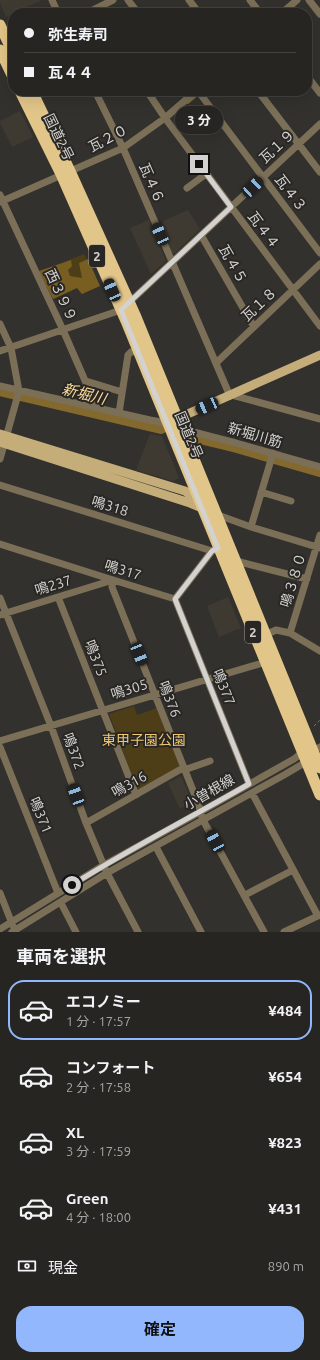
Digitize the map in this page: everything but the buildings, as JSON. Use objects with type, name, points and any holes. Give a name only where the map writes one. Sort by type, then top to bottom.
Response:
[{"type":"highway","points":[[0,26],[8,41]]},
{"type":"highway","points":[[0,50],[8,67]]},
{"type":"highway","name":"国道2号","points":[[23,96],[65,173],[130,302],[176,424],[216,550],[266,662],[311,753],[320,768]]},
{"type":"highway","name":"国道2号","points":[[34,96],[138,351],[176,424],[218,515],[311,753],[320,796]]},
{"type":"main road","points":[[176,424],[231,396],[320,355]]},
{"type":"main road","points":[[3,439],[202,506],[218,515]]},
{"type":"street","points":[[101,8],[113,0]]},
{"type":"street","points":[[128,0],[134,8]]},
{"type":"street","points":[[189,0],[195,8]]},
{"type":"street","points":[[250,0],[256,8]]},
{"type":"street","points":[[287,8],[296,0]]},
{"type":"street","points":[[309,0],[320,14]]},
{"type":"street","points":[[312,83],[320,93]]},
{"type":"street","name":"瓦４６","points":[[97,96],[123,148],[231,396]]},
{"type":"street","name":"瓦４４","points":[[150,96],[206,174],[320,326]]},
{"type":"street","name":"瓦２０","points":[[1,199],[123,148],[165,118],[191,96]]},
{"type":"street","name":"瓦４３","points":[[201,96],[264,177],[320,253]]},
{"type":"street","points":[[262,96],[320,172]]},
{"type":"street","name":"瓦１９","points":[[121,310],[320,124]]},
{"type":"street","points":[[187,188],[206,174]]},
{"type":"street","name":"西３９９","points":[[1,199],[64,330],[98,408]]},
{"type":"street","name":"瓦４５","points":[[201,235],[254,327]]},
{"type":"street","name":"瓦１８","points":[[216,363],[320,264]]},
{"type":"street","points":[[0,351],[121,310]]},
{"type":"street","points":[[0,324],[11,348],[19,392],[3,439],[0,459]]},
{"type":"street","points":[[119,413],[128,355],[131,352],[138,351]]},
{"type":"street","points":[[86,382],[122,392]]},
{"type":"street","name":"新堀川筋","points":[[0,386],[19,392],[176,424],[273,456],[320,467]]},
{"type":"street","points":[[231,396],[320,419]]},
{"type":"street","points":[[251,528],[273,456]]},
{"type":"street","name":"鳴318","points":[[0,485],[216,550]]},
{"type":"street","points":[[262,492],[291,501]]},
{"type":"street","points":[[218,515],[251,528],[318,548]]},
{"type":"street","name":"鳴３８０","points":[[290,632],[306,579],[318,548],[320,535]]},
{"type":"street","name":"鳴317","points":[[0,544],[175,599]]},
{"type":"street","points":[[175,599],[216,550]]},
{"type":"street","points":[[236,561],[306,579]]},
{"type":"street","name":"鳴237","points":[[3,614],[113,580]]},
{"type":"street","name":"鳴376","points":[[113,580],[112,587],[198,803],[203,820],[264,932]]},
{"type":"street","name":"鳴375","points":[[58,597],[136,795]]},
{"type":"street","name":"鳴372","points":[[0,598],[3,614],[51,726],[86,822],[107,874],[138,932]]},
{"type":"street","name":"鳴377","points":[[175,599],[249,784]]},
{"type":"street","points":[[265,635],[276,630],[290,632],[320,650]]},
{"type":"street","name":"鳴305","points":[[0,741],[266,662]]},
{"type":"street","name":"鳴371","points":[[0,747],[58,893]]},
{"type":"street","name":"小曽根線","points":[[0,929],[104,865],[294,759],[311,753]]},
{"type":"street","name":"小曽根線","points":[[14,931],[107,874],[252,793],[311,753]]},
{"type":"street","name":"鳴316","points":[[86,822],[184,769],[210,761]]},
{"type":"street","points":[[252,793],[319,916],[284,932]]},
{"type":"street","points":[[156,847],[201,932]]},
{"type":"street","points":[[245,895],[293,870]]},
{"type":"street","points":[[0,893],[14,931]]},
{"type":"street","points":[[61,903],[76,932]]},
{"type":"path","points":[[312,728],[320,720]]},
{"type":"shaded area","points":[[0,0],[42,0],[25,8],[8,8],[8,16],[6,17]]},
{"type":"shaded area","points":[[20,111],[33,137],[12,147],[0,121]]},
{"type":"shaded area","points":[[188,210],[200,229],[175,253],[172,253],[159,223]]},
{"type":"shaded area","points":[[149,220],[166,261],[151,274],[130,228]]},
{"type":"shaded area","points":[[88,259],[100,286],[82,294],[77,288],[53,299],[39,271],[71,260],[72,266],[68,270],[70,276],[82,278],[79,263]]},
{"type":"shaded area","points":[[150,434],[162,436],[179,478],[173,481],[136,470]]},
{"type":"shaded area","points":[[228,597],[241,628],[219,637],[207,606]]},
{"type":"shaded area","points":[[181,776],[192,802],[180,809],[168,783]]},
{"type":"green space","points":[[84,254],[99,285],[82,294],[77,288],[53,299],[39,272]]},
{"type":"green space","name":"東甲子園公園","points":[[134,706],[137,715],[157,708],[179,765],[178,768],[140,789],[137,788],[109,714]]},
{"type":"waterway","points":[[188,103],[195,97]]},
{"type":"waterway","name":"新堀川","points":[[0,390],[161,428]]},
{"type":"waterway","name":"新堀川","points":[[196,437],[320,471]]},
{"type":"route","points":[[72,885],[104,865],[249,784],[175,599],[212,551],[218,548],[201,502],[121,310],[155,280],[231,207],[199,164]]}]
